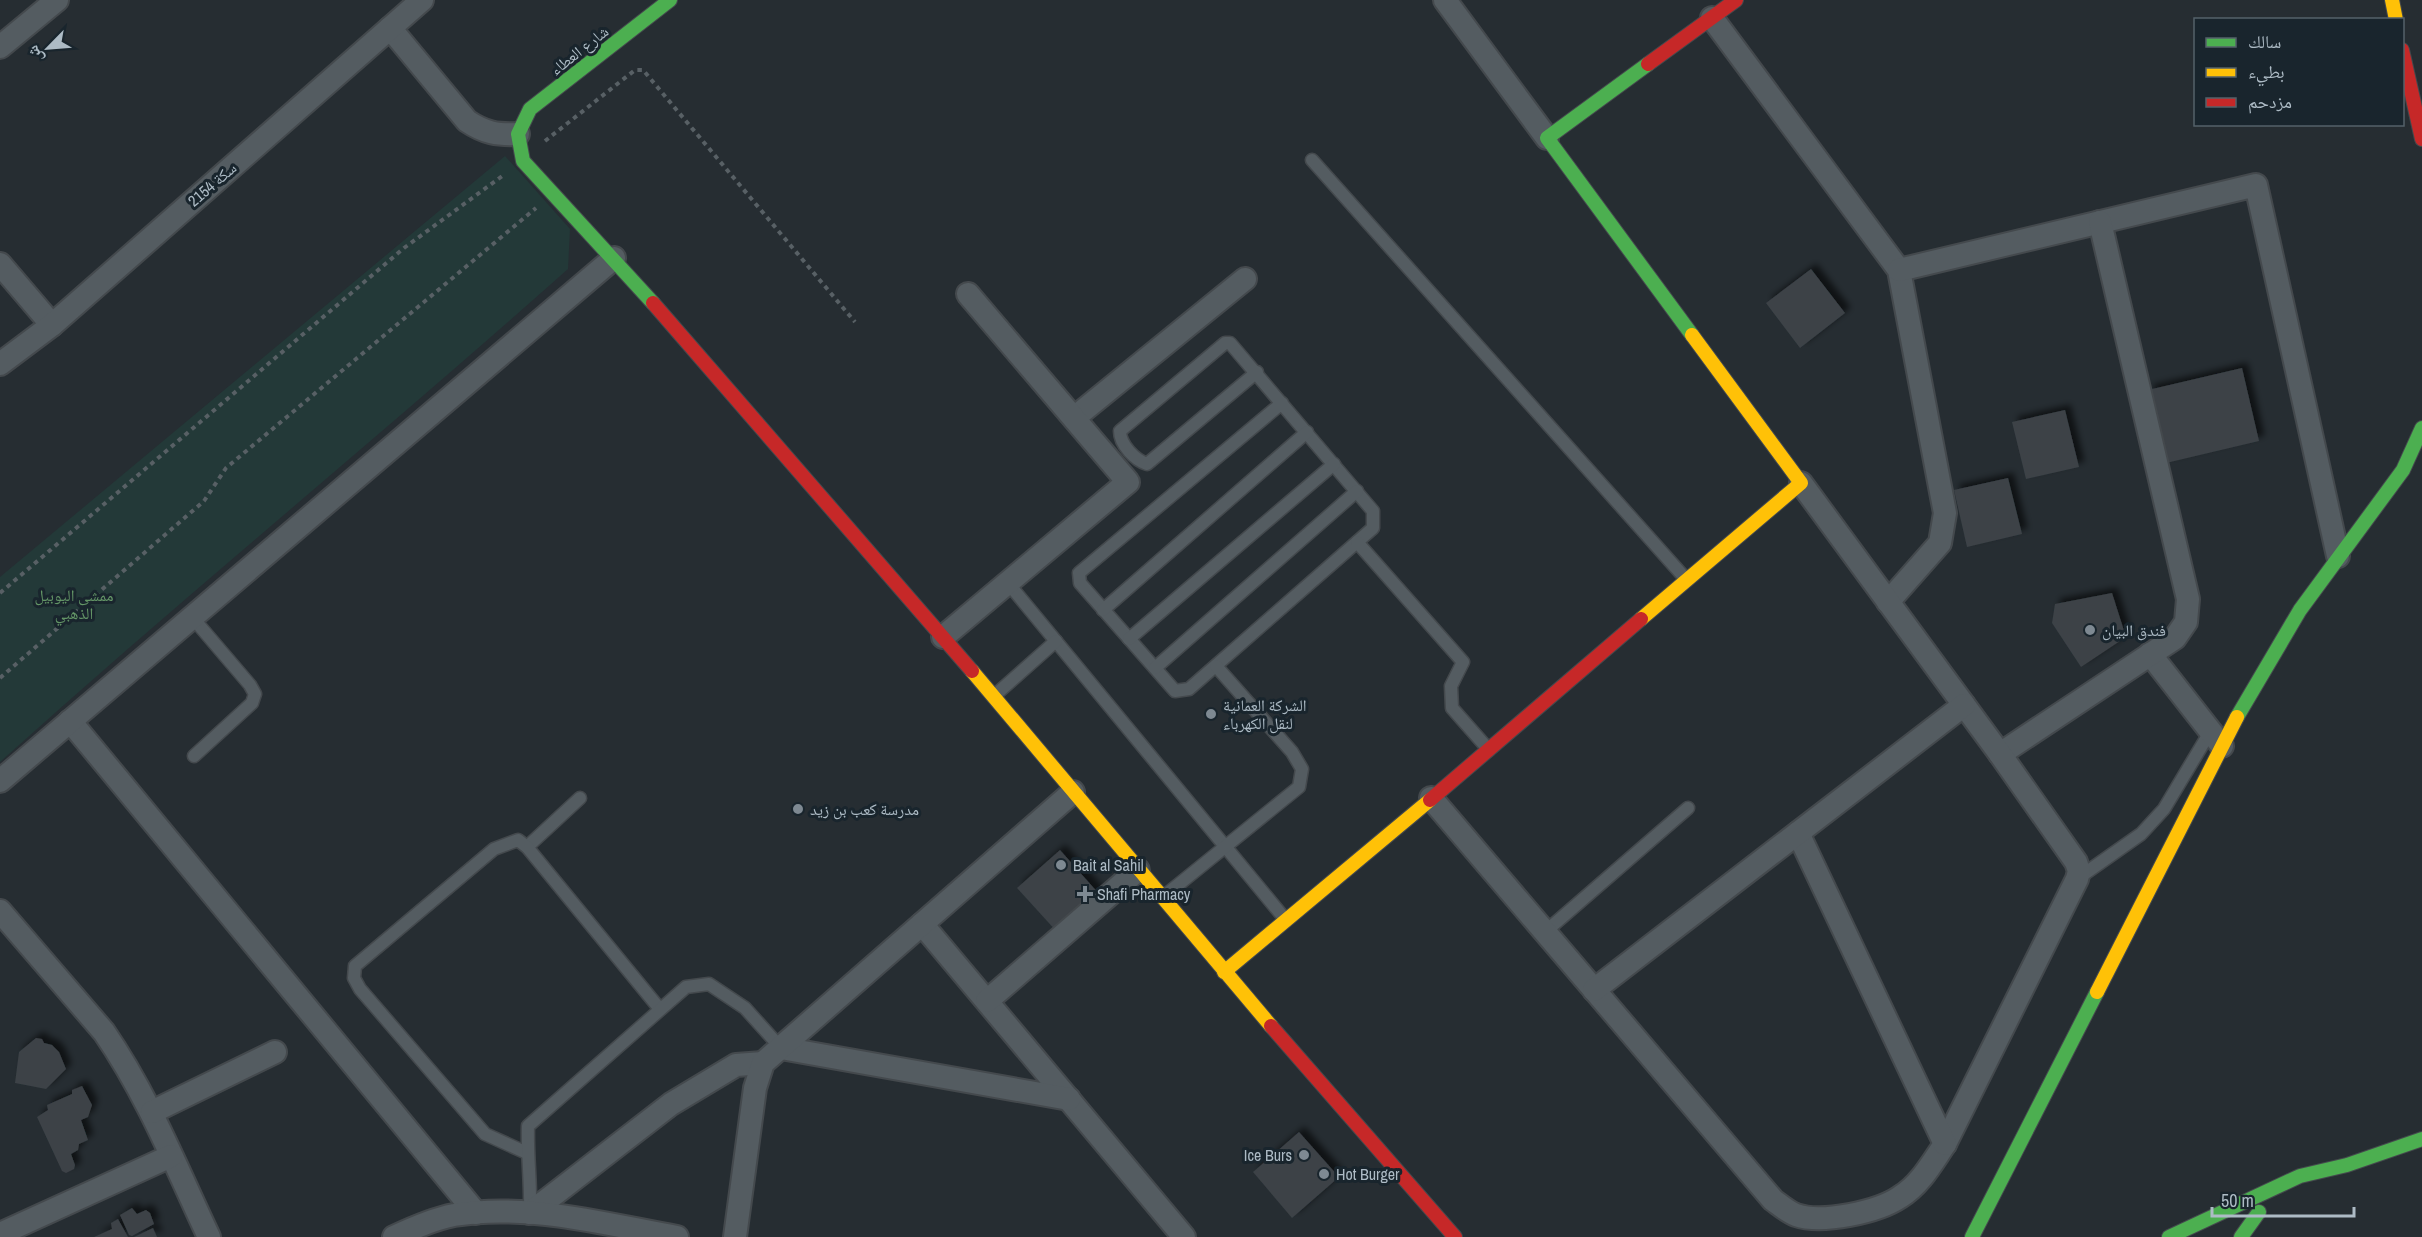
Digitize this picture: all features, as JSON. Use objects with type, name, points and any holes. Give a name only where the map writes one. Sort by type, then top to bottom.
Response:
[{"type":"main road","name":"شارع العطاء","points":[[518,134],[530,109],[670,0]]},
{"type":"main road","points":[[1224,972],[1490,751],[1686,579],[1801,483],[1547,138],[1736,0]]},
{"type":"main road","points":[[2392,0],[2396,18]]},
{"type":"main road","points":[[2404,55],[2422,139]]},
{"type":"main road","points":[[518,134],[523,161],[614,258],[943,637],[1224,972],[1455,1237]]},
{"type":"main road","points":[[1972,1237],[2216,739],[2338,556],[2403,470],[2422,428]]},
{"type":"main road","points":[[2169,1237],[2285,1182],[2315,1171],[2347,1165],[2422,1139]]},
{"type":"main road","points":[[2314,1187],[2347,1165]]},
{"type":"main road","points":[[2229,1227],[2264,1210],[2241,1237]]},
{"type":"street","name":"سكة 2154","points":[[0,364],[52,325],[422,0]]},
{"type":"street","points":[[1445,0],[1547,138]]},
{"type":"street","points":[[0,47],[54,1]]},
{"type":"street","points":[[1712,18],[1899,270],[1945,513],[1940,543],[1888,602]]},
{"type":"street","points":[[390,28],[467,121],[480,130],[496,135],[518,134]]},
{"type":"street","points":[[1899,270],[2256,185],[2338,556]]},
{"type":"street","points":[[2000,754],[2175,638],[2186,622],[2188,599],[2100,222]]},
{"type":"street","points":[[0,781],[614,258]]},
{"type":"street","points":[[0,264],[52,325]]},
{"type":"street","points":[[1074,418],[1245,279]]},
{"type":"street","points":[[943,637],[1128,482],[968,294]]},
{"type":"street","points":[[1431,798],[1773,1200],[1796,1215],[1824,1219],[1873,1208],[1900,1198],[1925,1175],[1945,1144],[2079,871],[2076,862],[2000,754],[1801,483]]},
{"type":"street","points":[[2150,654],[2216,739]]},
{"type":"street","points":[[1594,990],[1964,705]]},
{"type":"street","points":[[70,722],[476,1213]]},
{"type":"street","points":[[735,1237],[755,1088],[763,1063],[1073,792]]},
{"type":"street","points":[[1798,833],[1945,1144]]},
{"type":"street","points":[[987,1001],[1138,870]]},
{"type":"street","points":[[0,911],[104,1032],[130,1071],[152,1112],[209,1237]]},
{"type":"street","points":[[922,924],[1184,1237]]},
{"type":"street","points":[[781,1047],[1069,1099]]},
{"type":"street","points":[[152,1112],[275,1052]]},
{"type":"street","points":[[530,1213],[671,1104],[736,1065],[763,1063]]},
{"type":"street","points":[[0,1234],[171,1156]]},
{"type":"street","points":[[394,1237],[417,1226],[452,1216],[476,1213],[530,1213],[677,1237]]},
{"type":"lane","points":[[1312,160],[1686,579]]},
{"type":"lane","points":[[1257,372],[1147,464],[1138,461],[1120,439],[1120,431],[1225,343],[1230,343],[1257,372],[1373,511],[1373,528],[1189,689],[1175,691],[1080,583],[1079,573],[1282,403]]},
{"type":"lane","points":[[1103,610],[1307,432]]},
{"type":"lane","points":[[1129,639],[1334,464]]},
{"type":"lane","points":[[1155,668],[1357,491]]},
{"type":"lane","points":[[1357,542],[1463,662],[1451,686],[1452,708],[1490,751]]},
{"type":"lane","points":[[1008,583],[1286,920]]},
{"type":"lane","points":[[192,617],[250,685],[255,694],[252,704],[194,756]]},
{"type":"lane","points":[[993,696],[1056,641]]},
{"type":"lane","points":[[1162,898],[1299,787],[1302,769],[1292,752],[1216,666]]},
{"type":"lane","points":[[2077,879],[2141,834],[2164,810],[2216,739]]},
{"type":"lane","points":[[527,847],[580,798]]},
{"type":"lane","points":[[1545,932],[1688,808]]},
{"type":"lane","points":[[527,1153],[484,1134],[360,989],[354,978],[355,966],[494,849],[518,840],[527,847],[659,1008]]},
{"type":"lane","points":[[530,1213],[531,1178],[527,1153],[528,1126],[659,1008],[686,987],[709,984],[746,1008],[781,1047]]},
{"type":"path","points":[[0,593],[405,248],[523,161],[554,133],[635,70],[643,70],[855,322]]},
{"type":"path","points":[[0,678],[204,501],[226,468],[537,208]]},
{"type":"green space","name":"ممشى اليوبيل الذهبي","points":[[505,156],[570,229],[568,269],[0,762],[0,577]]},
{"type":"building","points":[[1811,269],[1845,313],[1800,348],[1766,303]]},
{"type":"building","points":[[2242,368],[2259,441],[2166,463],[2148,390]]},
{"type":"building","points":[[2065,410],[2079,467],[2026,479],[2012,422]]},
{"type":"building","points":[[2008,478],[2022,534],[1967,547],[1954,490]]},
{"type":"building","name":"فندق البيان","points":[[2112,593],[2126,637],[2081,667],[2052,623],[2055,604]]},
{"type":"building","points":[[1060,850],[1100,895],[1058,933],[1017,888]]},
{"type":"building","points":[[36,1038],[52,1045],[59,1052],[66,1069],[46,1089],[15,1083],[19,1052]]},
{"type":"building","points":[[82,1086],[92,1105],[88,1117],[81,1120],[88,1140],[79,1144],[78,1150],[71,1154],[74,1169],[66,1173],[62,1171],[37,1117],[48,1110],[47,1105],[72,1094],[72,1090]]},
{"type":"building","points":[[1299,1132],[1339,1177],[1292,1218],[1253,1172]]},
{"type":"building","points":[[132,1208],[137,1214],[146,1210],[150,1213],[154,1224],[132,1236],[129,1235],[120,1215]]},
{"type":"building","points":[[118,1219],[128,1237],[94,1237],[112,1229],[111,1223]]},
{"type":"building","points":[[153,1228],[157,1237],[134,1237]]},
{"type":"traffic: fast","points":[[653,303],[523,161],[518,134],[530,109],[670,0]]},
{"type":"traffic: fast","points":[[1648,64],[1547,138],[1692,335]]},
{"type":"traffic: fast","points":[[2237,717],[2300,610],[2403,470],[2422,428]]},
{"type":"traffic: fast","points":[[1972,1237],[2097,992]]},
{"type":"traffic: fast","points":[[2169,1237],[2300,1176],[2347,1165],[2422,1139]]},
{"type":"traffic: fast","points":[[2241,1237],[2259,1212]]},
{"type":"traffic: slow","points":[[2392,0],[2396,18]]},
{"type":"traffic: slow","points":[[1641,619],[1801,483],[1692,335]]},
{"type":"traffic: slow","points":[[972,671],[1271,1026]]},
{"type":"traffic: slow","points":[[2097,992],[2237,717]]},
{"type":"traffic: slow","points":[[1224,972],[1430,800]]},
{"type":"traffic: jam","points":[[1648,64],[1736,0]]},
{"type":"traffic: jam","points":[[2404,59],[2422,139]]},
{"type":"traffic: jam","points":[[653,303],[972,671]]},
{"type":"traffic: jam","points":[[1430,800],[1641,619]]},
{"type":"traffic: jam","points":[[1271,1026],[1455,1237]]},
{"type":"place","name":"فندق البيان","points":[[2090,630]]},
{"type":"place","name":"الشرکة العمانیة لنقل الکهرباء","points":[[1211,714]]},
{"type":"place","name":"مدرسة كعب بن زيد","points":[[798,809]]},
{"type":"place","name":"Bait al Sahil","points":[[1061,865]]},
{"type":"place","name":"Shafi Pharmacy","points":[[1085,894]]},
{"type":"place","name":"Ice Burs","points":[[1304,1155]]},
{"type":"place","name":"Hot Burger","points":[[1324,1174]]}]
